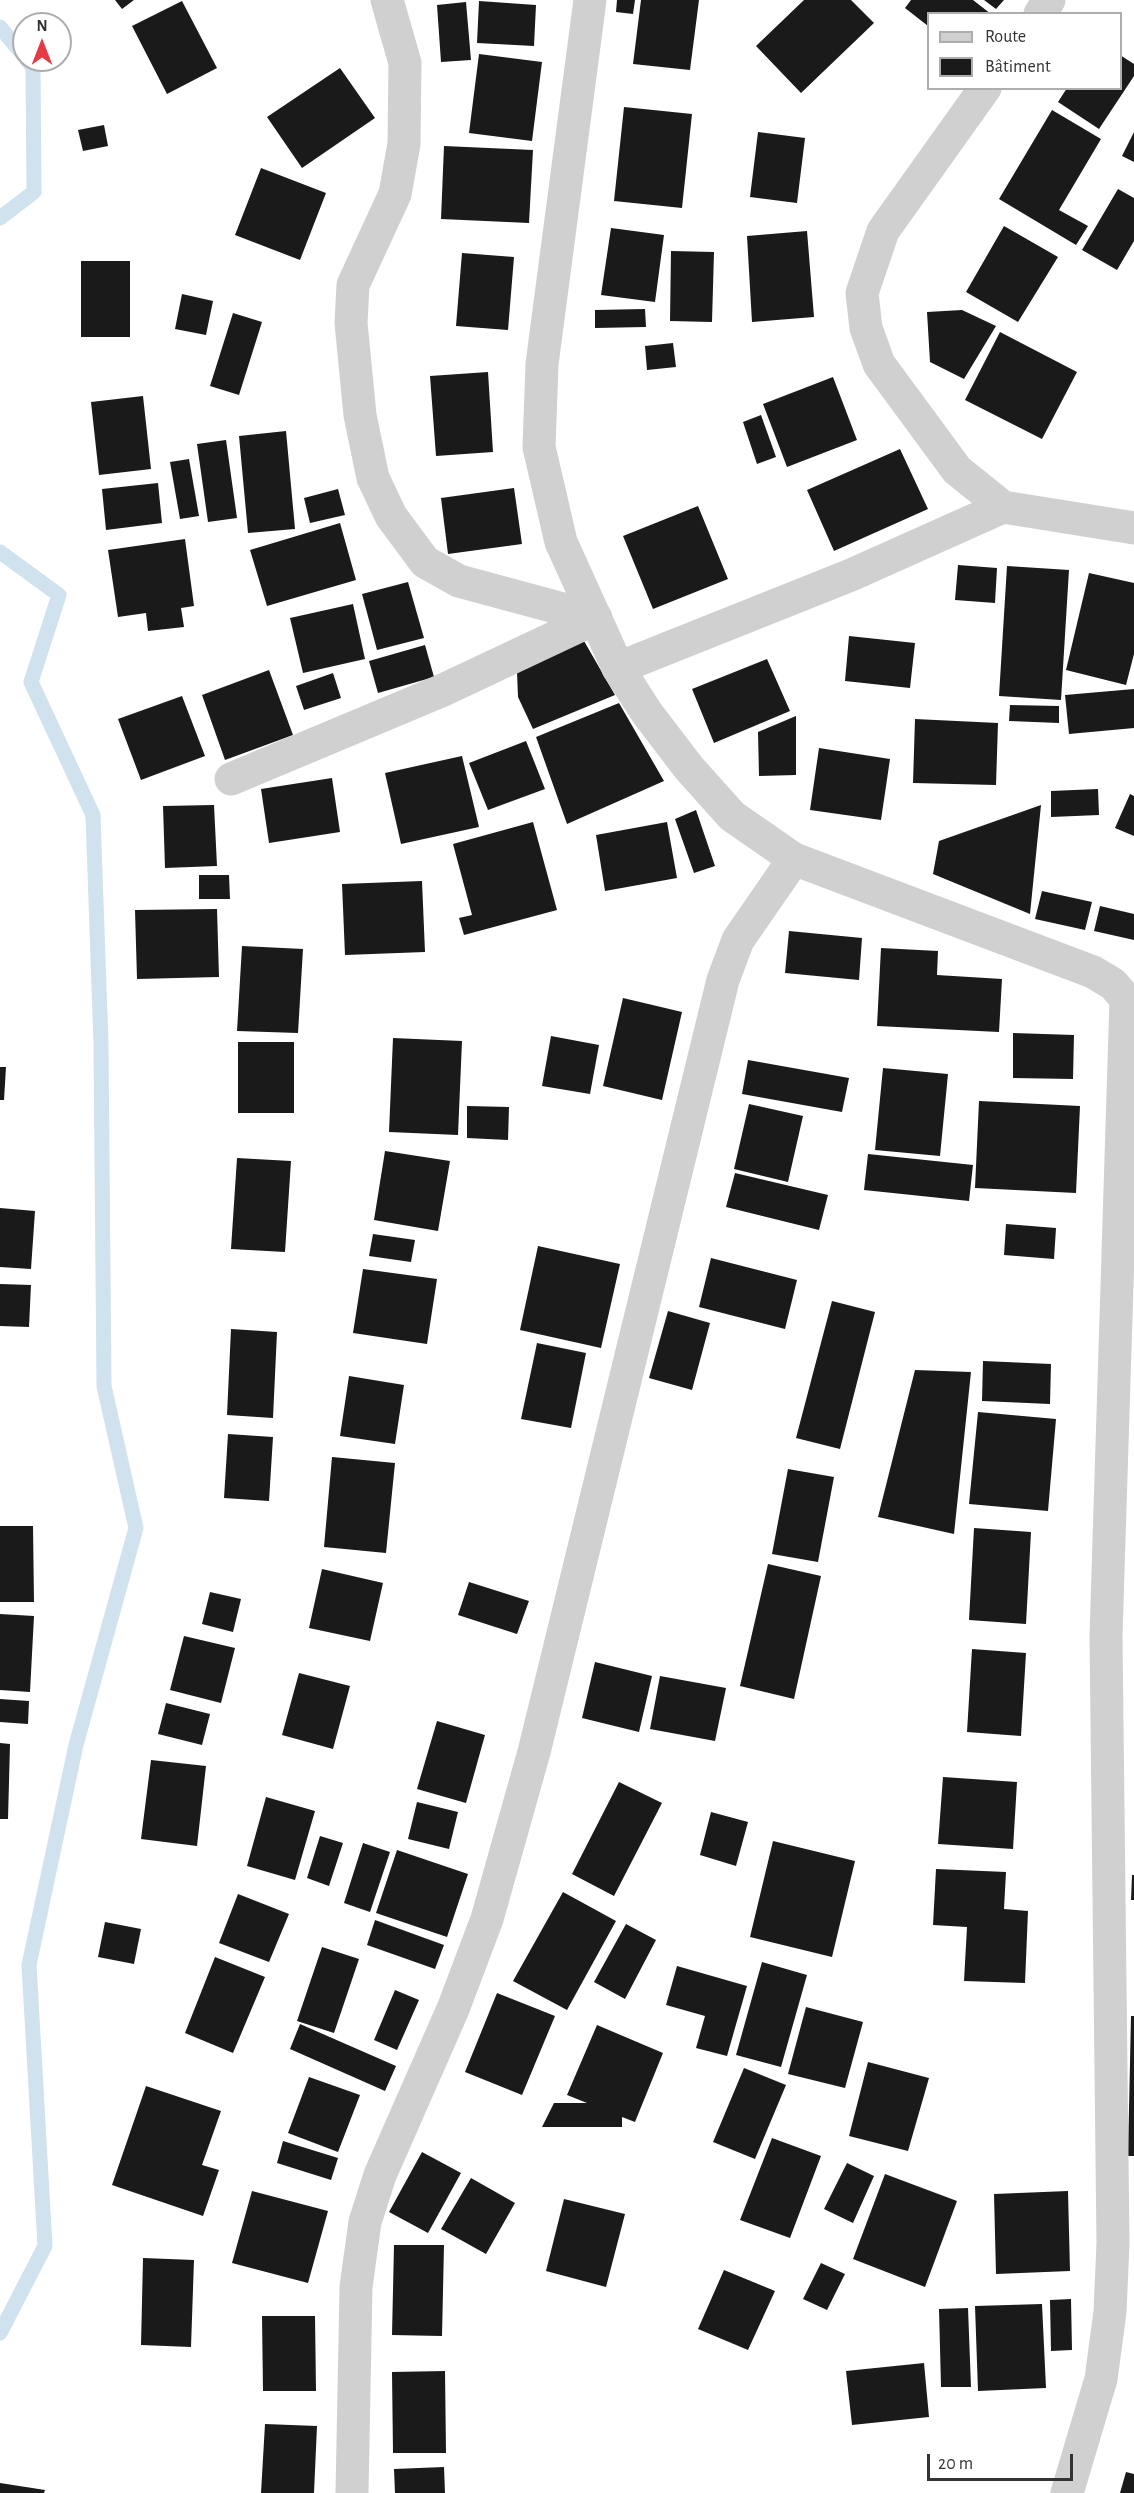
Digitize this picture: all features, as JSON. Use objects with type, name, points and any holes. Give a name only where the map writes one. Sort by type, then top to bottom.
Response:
[{"type":"street","points":[[387,0],[405,63],[404,144],[395,194],[353,285],[351,323],[360,415],[373,478],[391,516],[425,562],[459,581],[596,618]]},
{"type":"street","points":[[590,0],[542,364],[539,447],[561,542],[618,668],[647,713],[689,768],[732,816],[794,859],[1093,972],[1130,997],[1106,1636],[1113,2243],[1110,2312],[1101,2379],[1067,2493]]},
{"type":"street","points":[[984,90],[882,231],[861,293],[866,328],[879,364],[957,470],[1003,507],[1134,528]]},
{"type":"street","points":[[618,668],[851,575],[1003,507]]},
{"type":"street","points":[[231,779],[441,691],[596,618]]},
{"type":"street","points":[[352,2493],[356,2287],[365,2222],[380,2175],[453,2009],[487,1919],[534,1752],[723,980],[738,940],[794,859]]},
{"type":"building","points":[[115,0],[134,0],[122,9]]},
{"type":"building","points":[[617,0],[635,0],[633,14],[616,12]]},
{"type":"building","points":[[641,0],[699,0],[690,70],[633,64]]},
{"type":"building","points":[[804,0],[851,0],[874,23],[801,93],[756,46]]},
{"type":"building","points":[[911,0],[973,0],[988,12],[927,12],[927,25],[905,8]]},
{"type":"building","points":[[984,0],[1004,0],[996,9]]},
{"type":"building","points":[[182,1],[217,68],[167,94],[132,26]]},
{"type":"building","points":[[479,1],[536,5],[534,46],[477,43]]},
{"type":"building","points":[[466,2],[471,60],[441,62],[437,5]]},
{"type":"building","points":[[479,54],[542,62],[532,141],[469,133]]},
{"type":"building","points":[[1122,56],[1134,64],[1134,76],[1099,129],[1058,102],[1066,90],[1122,90]]},
{"type":"building","points":[[340,68],[375,118],[302,168],[267,117]]},
{"type":"building","points":[[624,107],[692,114],[682,208],[614,201]]},
{"type":"building","points":[[1052,110],[1101,139],[1059,210],[1088,226],[1076,245],[999,199]]},
{"type":"building","points":[[104,125],[108,146],[83,151],[78,130]]},
{"type":"building","points":[[758,132],[805,138],[797,203],[750,197]]},
{"type":"building","points":[[1134,132],[1134,162],[1122,156]]},
{"type":"building","points":[[444,146],[533,150],[529,223],[441,219]]},
{"type":"building","points":[[261,168],[326,193],[300,260],[235,235]]},
{"type":"building","points":[[1118,189],[1134,198],[1134,241],[1117,270],[1082,250]]},
{"type":"building","points":[[1004,226],[1058,257],[1018,322],[966,292]]},
{"type":"building","points":[[611,228],[664,235],[655,302],[601,295]]},
{"type":"building","points":[[807,231],[814,317],[752,322],[747,236]]},
{"type":"building","points":[[671,251],[714,252],[712,322],[670,321]]},
{"type":"building","points":[[462,253],[514,257],[508,330],[456,326]]},
{"type":"building","points":[[81,261],[130,261],[130,337],[81,337]]},
{"type":"building","points":[[182,294],[213,301],[206,335],[175,329]]},
{"type":"building","points":[[645,309],[646,327],[595,328],[595,310]]},
{"type":"building","points":[[962,310],[996,326],[964,379],[930,362],[927,312]]},
{"type":"building","points":[[233,313],[262,322],[239,395],[210,386]]},
{"type":"building","points":[[1000,332],[1077,372],[1042,439],[965,400]]},
{"type":"building","points":[[673,343],[676,367],[647,370],[645,346]]},
{"type":"building","points":[[488,372],[493,452],[436,456],[430,376]]},
{"type":"building","points":[[833,377],[857,440],[787,467],[763,404]]},
{"type":"building","points":[[143,396],[151,469],[99,475],[91,402]]},
{"type":"building","points":[[761,415],[776,457],[757,464],[743,422]]},
{"type":"building","points":[[286,431],[295,529],[248,533],[239,436]]},
{"type":"building","points":[[226,440],[237,518],[208,522],[197,444]]},
{"type":"building","points":[[900,449],[928,509],[834,551],[807,490]]},
{"type":"building","points":[[189,459],[199,516],[180,519],[170,462]]},
{"type":"building","points":[[158,483],[162,523],[106,530],[102,489]]},
{"type":"building","points":[[514,488],[522,544],[448,554],[441,498]]},
{"type":"building","points":[[338,489],[345,515],[310,523],[304,498]]},
{"type":"building","points":[[698,506],[728,579],[653,609],[623,536]]},
{"type":"building","points":[[340,523],[356,580],[267,606],[250,550]]},
{"type":"building","points":[[185,539],[194,606],[181,608],[184,627],[148,631],[146,613],[118,617],[108,550]]},
{"type":"building","points":[[958,565],[997,568],[995,603],[955,600]]},
{"type":"building","points":[[1007,566],[1069,570],[1061,700],[999,696]]},
{"type":"building","points":[[1089,573],[1134,583],[1134,654],[1126,685],[1066,670]]},
{"type":"building","points":[[408,582],[424,638],[377,650],[362,594]]},
{"type":"building","points":[[353,604],[365,659],[303,673],[290,618]]},
{"type":"building","points":[[849,636],[915,643],[910,688],[845,681]]},
{"type":"building","points":[[584,641],[615,695],[533,729],[518,697],[517,672]]},
{"type":"building","points":[[425,645],[434,677],[378,693],[369,661]]},
{"type":"building","points":[[767,659],[790,711],[714,743],[692,689]]},
{"type":"building","points":[[269,670],[293,735],[225,760],[202,695]]},
{"type":"building","points":[[333,673],[341,698],[304,710],[296,686]]},
{"type":"building","points":[[1134,689],[1134,728],[1069,734],[1065,695]]},
{"type":"building","points":[[182,696],[205,756],[141,780],[118,719]]},
{"type":"building","points":[[619,703],[664,781],[567,824],[536,737]]},
{"type":"building","points":[[1010,705],[1059,706],[1059,723],[1009,721]]},
{"type":"building","points":[[796,716],[796,775],[759,776],[758,732]]},
{"type":"building","points":[[915,719],[998,723],[996,785],[913,783]]},
{"type":"building","points":[[526,741],[545,789],[488,810],[469,763]]},
{"type":"building","points":[[819,748],[890,759],[881,820],[810,810]]},
{"type":"building","points":[[462,756],[479,827],[401,844],[385,773]]},
{"type":"building","points":[[332,778],[340,832],[269,843],[261,789]]},
{"type":"building","points":[[1098,789],[1099,815],[1051,817],[1051,791]]},
{"type":"building","points":[[1130,794],[1134,796],[1134,836],[1115,828]]},
{"type":"building","points":[[214,805],[217,866],[165,868],[163,806]]},
{"type":"building","points":[[1041,805],[1030,914],[933,874],[939,841]]},
{"type":"building","points":[[696,810],[715,866],[694,873],[675,819]]},
{"type":"building","points":[[533,822],[557,910],[464,935],[459,918],[472,915],[453,844]]},
{"type":"building","points":[[667,822],[677,878],[605,891],[596,835]]},
{"type":"building","points":[[199,875],[229,875],[230,899],[199,899]]},
{"type":"building","points":[[422,881],[425,952],[345,955],[342,884]]},
{"type":"building","points":[[1042,891],[1092,902],[1085,930],[1035,919]]},
{"type":"building","points":[[1100,906],[1134,914],[1134,940],[1094,931]]},
{"type":"building","points":[[217,909],[219,977],[137,979],[135,910]]},
{"type":"building","points":[[789,931],[862,938],[859,980],[785,973]]},
{"type":"building","points":[[242,946],[303,949],[298,1033],[237,1031]]},
{"type":"building","points":[[881,948],[938,951],[937,975],[1002,979],[999,1032],[877,1026]]},
{"type":"building","points":[[623,998],[682,1012],[662,1100],[603,1086]]},
{"type":"building","points":[[1013,1033],[1074,1035],[1073,1079],[1013,1078]]},
{"type":"building","points":[[551,1036],[599,1045],[590,1094],[542,1086]]},
{"type":"building","points":[[393,1038],[462,1041],[458,1135],[389,1132]]},
{"type":"building","points":[[238,1042],[294,1042],[294,1113],[238,1113]]},
{"type":"building","points":[[748,1060],[849,1078],[842,1112],[742,1094]]},
{"type":"building","points":[[0,1067],[6,1067],[4,1100],[0,1100]]},
{"type":"building","points":[[883,1068],[948,1074],[940,1156],[875,1150]]},
{"type":"building","points":[[979,1101],[1080,1106],[1076,1193],[975,1188]]},
{"type":"building","points":[[749,1104],[803,1116],[788,1182],[734,1169]]},
{"type":"building","points":[[467,1106],[509,1107],[508,1140],[467,1138]]},
{"type":"building","points":[[385,1151],[450,1161],[438,1231],[374,1220]]},
{"type":"building","points":[[868,1154],[973,1165],[969,1201],[864,1190]]},
{"type":"building","points":[[237,1158],[291,1161],[285,1252],[231,1249]]},
{"type":"building","points":[[735,1173],[828,1195],[819,1230],[726,1207]]},
{"type":"building","points":[[0,1208],[35,1211],[31,1269],[0,1267]]},
{"type":"building","points":[[1006,1224],[1056,1228],[1054,1259],[1004,1255]]},
{"type":"building","points":[[373,1234],[415,1240],[411,1262],[369,1256]]},
{"type":"building","points":[[538,1246],[620,1264],[601,1348],[520,1330]]},
{"type":"building","points":[[711,1258],[797,1280],[785,1329],[699,1307]]},
{"type":"building","points":[[363,1269],[437,1279],[427,1344],[353,1333]]},
{"type":"building","points":[[0,1284],[31,1285],[29,1327],[0,1326]]},
{"type":"building","points":[[832,1301],[875,1312],[840,1449],[796,1438]]},
{"type":"building","points":[[668,1311],[710,1323],[692,1390],[649,1378]]},
{"type":"building","points":[[231,1329],[277,1332],[273,1418],[227,1415]]},
{"type":"building","points":[[537,1343],[586,1353],[571,1428],[521,1419]]},
{"type":"building","points":[[983,1361],[1051,1364],[1050,1404],[982,1401]]},
{"type":"building","points":[[915,1370],[971,1372],[954,1534],[878,1517]]},
{"type":"building","points":[[349,1376],[404,1385],[395,1444],[340,1436]]},
{"type":"building","points":[[978,1412],[1056,1419],[1048,1511],[969,1504]]},
{"type":"building","points":[[228,1434],[273,1437],[269,1501],[224,1498]]},
{"type":"building","points":[[332,1457],[395,1463],[386,1553],[324,1547]]},
{"type":"building","points":[[788,1469],[834,1477],[818,1562],[772,1554]]},
{"type":"building","points":[[0,1526],[33,1526],[34,1602],[0,1602]]},
{"type":"building","points":[[974,1528],[1031,1532],[1026,1624],[969,1620]]},
{"type":"building","points":[[768,1564],[821,1576],[794,1699],[740,1686]]},
{"type":"building","points":[[322,1569],[383,1583],[370,1641],[309,1628]]},
{"type":"building","points":[[469,1582],[529,1601],[517,1634],[458,1615]]},
{"type":"building","points":[[210,1592],[241,1599],[233,1632],[202,1624]]},
{"type":"building","points":[[0,1614],[34,1616],[30,1692],[0,1690]]},
{"type":"building","points":[[184,1636],[235,1648],[221,1703],[170,1690]]},
{"type":"building","points":[[972,1649],[1026,1653],[1021,1736],[967,1732]]},
{"type":"building","points":[[595,1662],[652,1676],[639,1732],[582,1718]]},
{"type":"building","points":[[299,1673],[350,1686],[333,1749],[282,1735]]},
{"type":"building","points":[[660,1676],[726,1688],[715,1741],[650,1729]]},
{"type":"building","points":[[0,1699],[29,1701],[28,1724],[0,1722]]},
{"type":"building","points":[[166,1703],[210,1714],[202,1745],[158,1734]]},
{"type":"building","points":[[437,1721],[485,1735],[466,1803],[417,1789]]},
{"type":"building","points":[[0,1743],[10,1744],[8,1819],[0,1819]]},
{"type":"building","points":[[151,1760],[206,1766],[197,1846],[141,1839]]},
{"type":"building","points":[[943,1777],[1017,1782],[1013,1849],[938,1844]]},
{"type":"building","points":[[619,1782],[662,1803],[614,1896],[572,1874]]},
{"type":"building","points":[[266,1797],[315,1811],[295,1880],[247,1866]]},
{"type":"building","points":[[417,1802],[458,1812],[449,1849],[408,1839]]},
{"type":"building","points":[[711,1812],[748,1822],[736,1866],[700,1855]]},
{"type":"building","points":[[320,1836],[343,1843],[329,1886],[307,1878]]},
{"type":"building","points":[[773,1841],[855,1861],[832,1957],[750,1937]]},
{"type":"building","points":[[363,1843],[390,1852],[370,1912],[344,1903]]},
{"type":"building","points":[[397,1850],[468,1874],[447,1937],[376,1913]]},
{"type":"building","points":[[936,1869],[1006,1872],[1004,1909],[1028,1911],[1025,1983],[964,1981],[967,1927],[933,1925]]},
{"type":"building","points":[[1132,1875],[1134,1875],[1134,1900],[1131,1900]]},
{"type":"building","points":[[563,1892],[616,1921],[567,2010],[513,1981]]},
{"type":"building","points":[[238,1894],[289,1914],[269,1962],[219,1943]]},
{"type":"building","points":[[375,1920],[444,1945],[435,1969],[367,1945]]},
{"type":"building","points":[[105,1922],[141,1929],[134,1964],[98,1957]]},
{"type":"building","points":[[626,1924],[656,1940],[625,1999],[594,1982]]},
{"type":"building","points":[[322,1947],[359,1959],[334,2033],[297,2021]]},
{"type":"building","points":[[215,1957],[265,1977],[233,2053],[185,2033]]},
{"type":"building","points":[[762,1962],[807,1975],[781,2067],[736,2055]]},
{"type":"building","points":[[677,1966],[747,1986],[727,2056],[696,2048],[705,2016],[666,2005]]},
{"type":"building","points":[[395,1990],[419,2000],[397,2050],[374,2040]]},
{"type":"building","points":[[497,1993],[555,2016],[522,2095],[465,2072]]},
{"type":"building","points":[[806,2007],[863,2022],[845,2088],[788,2074]]},
{"type":"building","points":[[1131,2016],[1134,2016],[1134,2156],[1128,2156]]},
{"type":"building","points":[[300,2024],[396,2066],[385,2091],[290,2049]]},
{"type":"building","points":[[597,2025],[663,2053],[635,2122],[622,2117],[622,2127],[542,2127],[554,2103],[587,2103],[567,2095]]},
{"type":"building","points":[[868,2062],[929,2078],[908,2151],[849,2136]]},
{"type":"building","points":[[744,2068],[786,2085],[755,2159],[713,2142]]},
{"type":"building","points":[[309,2077],[360,2095],[338,2152],[288,2133]]},
{"type":"building","points":[[146,2086],[221,2111],[202,2165],[219,2170],[203,2216],[112,2185]]},
{"type":"building","points":[[772,2138],[821,2156],[790,2238],[740,2220]]},
{"type":"building","points":[[283,2141],[338,2158],[331,2180],[277,2163]]},
{"type":"building","points":[[422,2152],[461,2173],[428,2233],[389,2212]]},
{"type":"building","points":[[847,2163],[874,2176],[853,2223],[824,2209]]},
{"type":"building","points":[[885,2174],[957,2201],[925,2287],[853,2259]]},
{"type":"building","points":[[471,2178],[515,2203],[486,2254],[441,2229]]},
{"type":"building","points":[[252,2191],[328,2211],[308,2283],[232,2263]]},
{"type":"building","points":[[1068,2191],[1070,2271],[996,2274],[994,2194]]},
{"type":"building","points":[[564,2199],[625,2214],[606,2287],[546,2271]]},
{"type":"building","points":[[394,2245],[444,2245],[442,2336],[392,2335]]},
{"type":"building","points":[[143,2258],[194,2260],[191,2347],[141,2345]]},
{"type":"building","points":[[821,2263],[845,2274],[827,2310],[803,2299]]},
{"type":"building","points":[[724,2270],[775,2291],[748,2350],[698,2329]]},
{"type":"building","points":[[1071,2299],[1072,2350],[1051,2351],[1050,2300]]},
{"type":"building","points":[[1042,2304],[1046,2388],[978,2391],[975,2306]]},
{"type":"building","points":[[968,2308],[971,2387],[941,2387],[939,2309]]},
{"type":"building","points":[[262,2316],[315,2316],[316,2391],[263,2391]]},
{"type":"building","points":[[924,2363],[929,2417],[852,2425],[846,2371]]},
{"type":"building","points":[[445,2371],[446,2453],[393,2453],[392,2372]]},
{"type":"building","points":[[265,2424],[317,2426],[314,2493],[261,2493]]},
{"type":"building","points":[[444,2467],[445,2493],[395,2493],[394,2469]]},
{"type":"building","points":[[1126,2472],[1134,2474],[1134,2493],[1120,2493]]},
{"type":"building","points":[[0,2483],[45,2490],[44,2493],[0,2493]]},
{"type":"waterway","points":[[0,27],[12,42]]},
{"type":"waterway","points":[[0,218],[34,192],[33,72]]},
{"type":"waterway","points":[[0,552],[59,595],[31,682],[93,815],[101,1044],[104,1386],[136,1528],[76,1745],[29,1965],[45,2246],[0,2333]]}]
